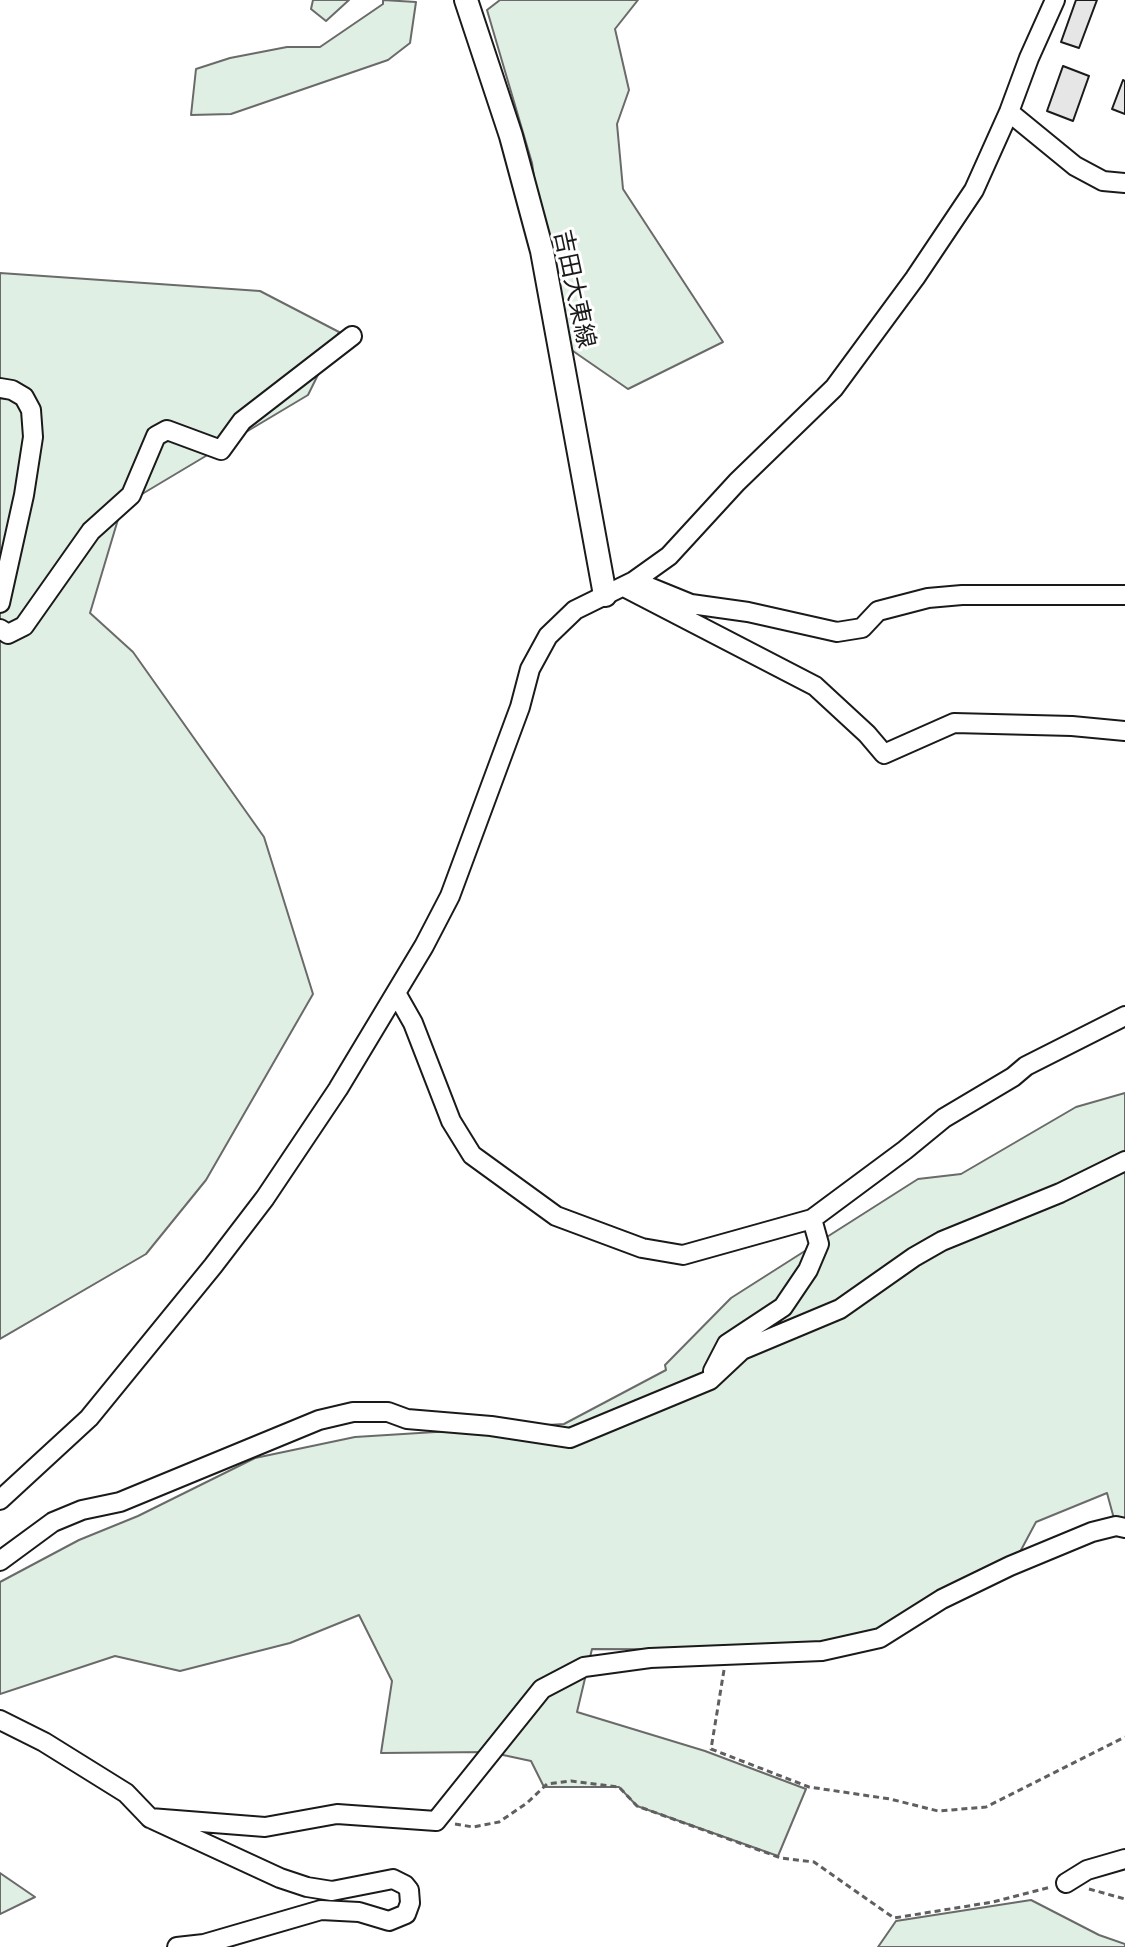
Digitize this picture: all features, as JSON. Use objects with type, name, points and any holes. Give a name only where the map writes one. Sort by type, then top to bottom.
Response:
[{"type":"main road","name":"吉田大東線","points":[[466,0],[511,136],[542,251],[621,588]]},
{"type":"street","points":[[0,1500],[89,1418],[265,1198],[338,1089],[450,896],[537,652],[560,622],[575,610],[651,570],[687,539],[737,482],[834,388],[915,278],[974,190],[1055,0]]},
{"type":"street","points":[[1009,112],[1075,166],[1103,181],[1125,183]]},
{"type":"street","points":[[0,629],[8,634],[24,626],[91,531],[131,495],[156,436],[167,430],[221,450],[242,421],[352,336]]},
{"type":"street","points":[[0,388],[24,397],[31,410],[33,437],[24,495],[0,603]]},
{"type":"street","points":[[621,588],[837,632],[862,628],[878,611],[928,598],[962,595],[1125,595]]},
{"type":"street","points":[[621,588],[815,686],[884,754],[954,723],[1072,726],[1125,731]]},
{"type":"street","points":[[396,993],[413,1023],[451,1121],[472,1155],[556,1216],[642,1248],[683,1255],[812,1219],[944,1118],[1026,1066],[1125,1016]]},
{"type":"street","points":[[0,1561],[53,1522],[82,1510],[120,1502],[319,1420],[353,1412],[388,1412],[407,1419],[491,1426],[570,1438],[710,1380],[742,1350],[840,1309],[942,1241],[1060,1193],[1125,1161]]},
{"type":"street","points":[[710,1380],[727,1344],[783,1307],[808,1270],[819,1244],[812,1219]]},
{"type":"street","points":[[150,1818],[265,1827],[337,1814],[436,1821],[542,1689],[584,1667],[650,1658],[822,1651],[880,1638],[942,1599],[1010,1566],[1092,1532],[1116,1526],[1125,1528]]},
{"type":"street","points":[[0,1720],[44,1742],[126,1793],[150,1818],[280,1878],[332,1891],[393,1879],[409,1890],[410,1903],[406,1914],[389,1921],[359,1912],[321,1910],[204,1944],[177,1947]]},
{"type":"street","points":[[1066,1883],[1087,1870],[1125,1859]]},
{"type":"path","points":[[727,1655],[711,1749],[809,1787],[890,1799],[938,1811],[986,1807],[1125,1737]]},
{"type":"path","points":[[436,1821],[473,1827],[499,1822],[527,1803],[547,1784],[571,1781],[619,1787],[637,1806],[781,1858],[814,1862],[894,1918],[993,1902],[1066,1883],[1125,1899]]},
{"type":"green space","points":[[313,0],[349,0],[326,21],[311,9]]},
{"type":"green space","points":[[383,0],[416,2],[410,43],[388,60],[231,114],[191,115],[196,69],[230,58],[287,47],[320,47],[383,4]]},
{"type":"green space","points":[[500,0],[638,0],[615,29],[629,90],[617,124],[623,189],[723,342],[628,389],[557,340],[532,163],[487,10]]},
{"type":"green space","points":[[0,273],[260,291],[339,332],[308,395],[122,506],[90,613],[133,652],[264,837],[313,994],[206,1180],[146,1254],[0,1339]]},
{"type":"green space","points":[[1125,1093],[1125,1528],[1116,1526],[1107,1493],[1036,1522],[1013,1565],[878,1635],[831,1650],[592,1649],[577,1712],[705,1751],[806,1789],[778,1856],[637,1806],[619,1787],[544,1787],[531,1761],[489,1752],[381,1753],[392,1681],[359,1615],[290,1643],[180,1671],[115,1656],[0,1694],[0,1582],[79,1540],[138,1516],[255,1458],[355,1437],[564,1424],[666,1370],[665,1365],[731,1298],[918,1179],[961,1174],[1076,1107]]},
{"type":"green space","points":[[0,1873],[35,1897],[0,1914]]},
{"type":"green space","points":[[1031,1900],[1099,1935],[1125,1944],[1125,1947],[878,1947],[896,1921]]},
{"type":"building","points":[[1076,0],[1097,0],[1079,48],[1061,42]]},
{"type":"building","points":[[1063,66],[1089,76],[1073,121],[1047,111]]},
{"type":"building","points":[[1125,81],[1125,114],[1112,109]]}]
